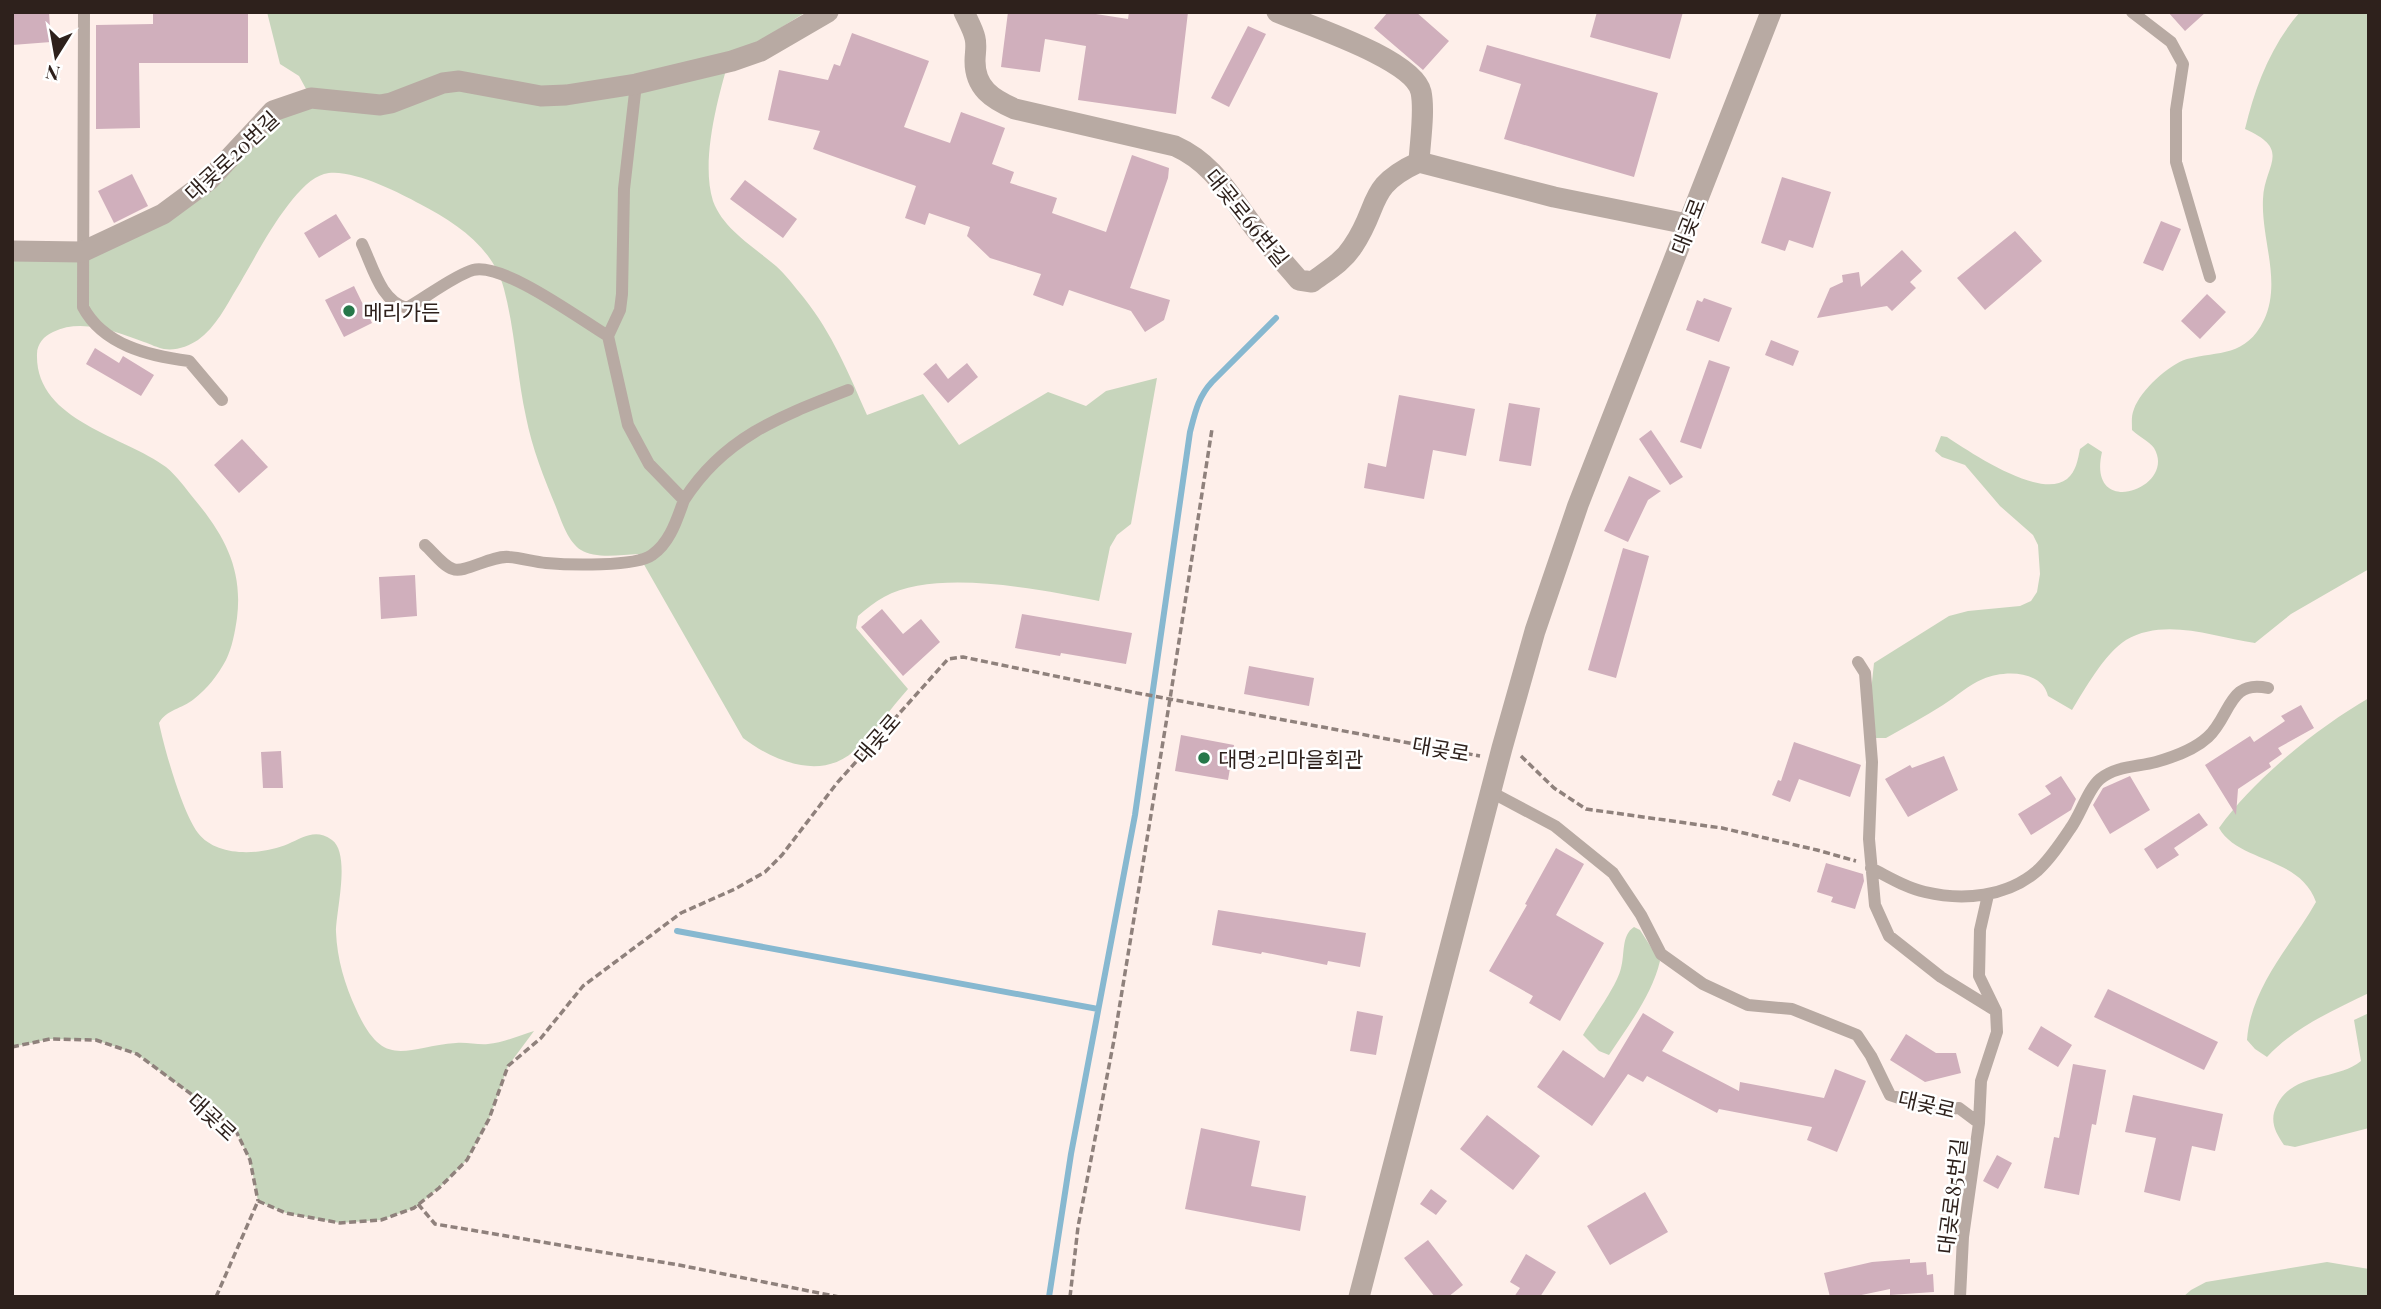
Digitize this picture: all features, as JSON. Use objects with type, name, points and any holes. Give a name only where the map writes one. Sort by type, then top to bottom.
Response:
[{"type":"street","name":"대곶로20번길","points":[[12,251],[82,252],[163,214],[209,180],[274,111],[311,98],[380,105],[459,80],[541,96],[566,95],[636,84],[732,61],[761,51],[828,12]]},
{"type":"street","name":"대곶로66번길","points":[[964,12],[975,36],[979,84],[998,102],[1035,115],[1175,146],[1193,154],[1206,164],[1257,231],[1299,280],[1312,282],[1346,256],[1355,244],[1381,187],[1393,176],[1419,162]]},
{"type":"street","points":[[1277,12],[1381,55],[1415,80],[1421,91],[1419,162],[1554,197],[1687,224]]},
{"type":"street","name":"대곶로","points":[[1359,1297],[1535,631],[1578,505],[1771,12]]},
{"type":"lane","points":[[84,12],[83,307],[90,320],[103,334],[158,357],[189,361],[222,400]]},
{"type":"lane","points":[[2132,12],[2171,42],[2183,64],[2176,110],[2176,162],[2210,277]]},
{"type":"lane","points":[[636,84],[624,190],[622,294],[620,310],[608,336],[628,425],[649,464],[684,500]]},
{"type":"lane","points":[[362,244],[385,294],[398,306],[407,308],[474,270],[492,271],[511,277],[608,336]]},
{"type":"lane","points":[[425,545],[453,569],[463,570],[496,556],[573,564],[635,561],[652,556],[665,541],[684,500],[711,463],[747,435],[795,411],[848,390]]},
{"type":"lane","points":[[1858,662],[1865,673],[1872,762],[1869,839],[1875,905],[1889,936],[1941,977],[1996,1011]]},
{"type":"lane","points":[[1871,868],[1899,883],[1925,892],[1961,896],[1988,895],[2013,886],[2035,872],[2075,822],[2098,780],[2116,769],[2155,762],[2190,750],[2210,736],[2232,701],[2244,688],[2254,685],[2268,688]]},
{"type":"lane","name":"대곶로","points":[[1492,792],[1555,826],[1613,873],[1641,915],[1661,954],[1703,984],[1748,1005],[1792,1009],[1857,1035],[1871,1056],[1890,1095],[1936,1110],[1959,1108],[1979,1123]]},
{"type":"lane","points":[[1988,895],[1980,930],[1979,976],[1996,1011]]},
{"type":"lane","name":"대곶로85번길","points":[[1960,1297],[1963,1237],[1979,1123],[1981,1081],[1997,1032],[1996,1011]]},
{"type":"path","points":[[1070,1297],[1078,1227],[1114,1040],[1212,429]]},
{"type":"path","name":"대곶로","points":[[12,1047],[50,1038],[96,1040],[137,1054],[214,1111],[237,1133],[250,1160],[258,1201],[286,1213],[340,1223],[381,1220],[418,1204],[439,1188],[467,1160],[489,1119],[508,1066],[541,1038],[583,986],[681,913],[735,889],[765,872],[782,855],[837,783],[948,659],[963,657],[1137,693],[1502,750]]},
{"type":"path","points":[[1502,750],[1586,809],[1722,828],[1818,850],[1871,868]]},
{"type":"path","points":[[216,1297],[258,1201]]},
{"type":"path","points":[[418,1204],[435,1224],[679,1265],[839,1297]]},
{"type":"green space","points":[[267,12],[806,12],[761,40],[731,53],[713,127],[710,185],[713,201],[724,220],[780,270],[814,311],[839,354],[867,415],[923,394],[959,445],[1048,392],[1086,406],[1106,391],[1157,378],[1131,524],[1117,535],[1110,547],[1099,601],[1020,587],[960,583],[906,588],[884,597],[858,616],[856,628],[908,689],[854,751],[827,765],[812,766],[768,754],[743,738],[638,554],[593,555],[572,542],[560,518],[532,440],[508,305],[499,274],[492,261],[471,238],[433,211],[387,187],[360,177],[324,174],[312,180],[287,207],[220,316],[204,335],[194,342],[178,349],[164,349],[87,326],[64,328],[44,338],[37,354],[40,377],[51,396],[85,424],[166,467],[206,513],[230,554],[238,601],[233,640],[226,660],[203,691],[166,715],[159,723],[180,796],[198,833],[216,847],[240,852],[277,848],[315,834],[332,840],[338,847],[342,870],[336,932],[342,972],[366,1028],[376,1041],[386,1048],[397,1051],[456,1043],[488,1044],[534,1031],[508,1066],[489,1119],[467,1160],[414,1208],[381,1220],[340,1223],[286,1213],[258,1201],[250,1160],[237,1133],[214,1111],[137,1054],[96,1040],[50,1039],[12,1047],[12,252],[82,252],[163,214],[273,111],[311,98],[299,76],[280,64]]},
{"type":"green space","points":[[2300,12],[2369,12],[2369,569],[2291,614],[2255,643],[2173,629],[2141,633],[2126,640],[2103,662],[2072,710],[2048,696],[2038,681],[2021,674],[2001,674],[1967,688],[1886,738],[1876,738],[1870,701],[1874,663],[1949,616],[1968,611],[2020,606],[2031,601],[2037,592],[2040,574],[2038,545],[2033,535],[2000,506],[1965,465],[1942,457],[1935,451],[1941,436],[2006,472],[2023,479],[2055,484],[2070,476],[2075,469],[2080,449],[2088,443],[2102,452],[2101,473],[2107,486],[2118,492],[2131,491],[2144,485],[2154,475],[2158,462],[2154,448],[2132,430],[2133,412],[2149,386],[2180,362],[2231,350],[2249,341],[2257,332],[2269,305],[2271,290],[2263,199],[2272,151],[2260,137],[2245,129],[2272,52]]},
{"type":"green space","points":[[2369,698],[2369,993],[2302,1028],[2267,1057],[2247,1040],[2250,1020],[2264,984],[2316,902],[2308,887],[2297,876],[2240,848],[2219,828],[2268,773],[2308,739]]},
{"type":"green space","points":[[1634,927],[1640,930],[1660,961],[1645,998],[1609,1055],[1599,1051],[1583,1035],[1615,984],[1621,968],[1625,940]]},
{"type":"green space","points":[[2369,1013],[2369,1128],[2295,1147],[2284,1145],[2274,1126],[2273,1116],[2284,1094],[2304,1082],[2340,1072],[2361,1061],[2354,1020]]},
{"type":"green space","points":[[2327,1262],[2369,1269],[2369,1297],[2183,1297],[2206,1282]]},
{"type":"building","points":[[12,12],[49,12],[51,42],[12,45]]},
{"type":"building","points":[[1008,12],[1083,12],[1128,19],[1129,12],[1188,12],[1176,114],[1078,100],[1086,46],[1045,39],[1040,72],[1001,67]]},
{"type":"building","points":[[1388,12],[1416,12],[1449,41],[1423,70],[1374,28]]},
{"type":"building","points":[[1597,12],[1683,12],[1670,59],[1590,37]]},
{"type":"building","points":[[2168,12],[2206,12],[2185,31]]},
{"type":"building","points":[[153,13],[248,13],[248,63],[139,63],[140,128],[96,129],[96,25],[153,24]]},
{"type":"building","points":[[1248,26],[1266,34],[1229,107],[1211,98]]},
{"type":"building","points":[[852,33],[929,61],[904,127],[950,143],[961,112],[1005,128],[992,164],[1014,172],[1010,183],[1057,198],[1052,213],[1106,232],[1132,155],[1169,168],[1168,178],[1130,288],[1170,300],[1164,320],[1145,332],[1131,311],[1069,290],[1063,306],[1033,295],[1041,274],[990,258],[967,236],[970,227],[929,213],[925,225],[905,218],[916,186],[813,149],[820,131],[768,120],[779,70],[828,80],[834,64],[840,66]]},
{"type":"building","points":[[1487,45],[1658,93],[1634,177],[1504,139],[1521,84],[1479,71]]},
{"type":"building","points":[[132,174],[148,206],[114,223],[98,191]]},
{"type":"building","points":[[1782,177],[1831,192],[1813,248],[1789,240],[1785,251],[1761,243]]},
{"type":"building","points":[[745,180],[797,219],[783,238],[730,199]]},
{"type":"building","points":[[336,214],[351,238],[319,258],[304,233]]},
{"type":"building","points":[[2161,221],[2181,229],[2163,271],[2143,263]]},
{"type":"building","points":[[2015,231],[2042,261],[1985,310],[1957,278]]},
{"type":"building","points":[[1902,250],[1922,271],[1910,282],[1916,288],[1892,311],[1887,306],[1817,318],[1830,288],[1843,282],[1842,275],[1859,272],[1861,287]]},
{"type":"building","name":"메리가든","points":[[354,286],[372,323],[344,337],[325,300]]},
{"type":"building","points":[[2207,294],[2226,312],[2200,339],[2181,321]]},
{"type":"building","points":[[1704,298],[1732,308],[1719,342],[1686,330],[1697,300],[1702,302]]},
{"type":"building","points":[[1771,340],[1799,351],[1793,366],[1765,355]]},
{"type":"building","points":[[95,348],[119,363],[123,356],[154,375],[141,396],[86,364]]},
{"type":"building","points":[[1709,360],[1730,367],[1701,449],[1680,442]]},
{"type":"building","points":[[936,363],[948,379],[967,363],[978,377],[948,403],[923,374]]},
{"type":"building","points":[[1399,395],[1475,409],[1466,456],[1433,450],[1424,499],[1364,488],[1368,463],[1386,467]]},
{"type":"building","points":[[1509,403],[1540,408],[1531,466],[1499,461]]},
{"type":"building","points":[[1651,430],[1683,477],[1670,485],[1639,439]]},
{"type":"building","points":[[242,439],[268,467],[239,493],[214,465]]},
{"type":"building","points":[[1629,476],[1661,491],[1648,500],[1628,542],[1604,531]]},
{"type":"building","points":[[1623,548],[1649,556],[1616,678],[1588,670]]},
{"type":"building","points":[[415,575],[417,616],[381,619],[379,577]]},
{"type":"building","points":[[882,609],[903,634],[921,619],[940,642],[903,676],[861,627]]},
{"type":"building","points":[[1022,614],[1132,633],[1126,664],[1015,648]]},
{"type":"building","points":[[1249,666],[1314,678],[1309,706],[1244,694]]},
{"type":"building","points":[[2301,705],[2314,728],[2278,748],[2282,754],[2269,763],[2271,767],[2238,789],[2236,815],[2205,765],[2250,736],[2254,742],[2285,721],[2281,716]]},
{"type":"building","name":"대명2리마을회관","points":[[1181,735],[1234,745],[1228,780],[1175,771]]},
{"type":"building","points":[[1794,742],[1861,765],[1850,797],[1799,779],[1790,802],[1772,795],[1778,780],[1781,781]]},
{"type":"building","points":[[281,751],[283,788],[263,788],[261,752]]},
{"type":"building","points":[[1944,756],[1958,790],[1908,817],[1885,779],[1910,765],[1912,768]]},
{"type":"building","points":[[2061,776],[2076,799],[2071,810],[2031,835],[2018,814],[2051,794],[2045,786]]},
{"type":"building","points":[[2130,776],[2150,810],[2110,834],[2093,805],[2103,788]]},
{"type":"building","points":[[2199,813],[2208,825],[2174,848],[2179,855],[2157,869],[2144,849]]},
{"type":"building","points":[[1556,848],[1584,864],[1556,915],[1604,943],[1560,1021],[1529,1003],[1533,996],[1489,971]]},
{"type":"building","points":[[1826,863],[1863,874],[1864,881],[1855,909],[1831,902],[1833,897],[1817,892]]},
{"type":"building","points":[[1218,910],[1366,933],[1360,967],[1328,961],[1327,965],[1212,945]]},
{"type":"building","points":[[2108,989],[2218,1042],[2204,1070],[2094,1017]]},
{"type":"building","points":[[1357,1011],[1383,1016],[1376,1055],[1350,1051]]},
{"type":"building","points":[[1643,1013],[1674,1032],[1662,1051],[1739,1091],[1740,1082],[1824,1098],[1835,1069],[1866,1081],[1837,1152],[1807,1140],[1812,1127],[1719,1109],[1717,1113],[1647,1076],[1643,1082],[1628,1074],[1592,1126],[1537,1087],[1563,1050],[1604,1078]]},
{"type":"building","points":[[2041,1026],[2072,1045],[2058,1067],[2028,1049]]},
{"type":"building","points":[[1906,1034],[1936,1053],[1956,1053],[1961,1073],[1925,1082],[1890,1060]]},
{"type":"building","points":[[2073,1064],[2106,1070],[2096,1125],[2092,1124],[2079,1195],[2044,1188],[2054,1137],[2059,1138]]},
{"type":"building","points":[[2133,1095],[2223,1114],[2215,1151],[2192,1146],[2180,1201],[2144,1192],[2156,1138],[2125,1132]]},
{"type":"building","points":[[1487,1115],[1540,1156],[1513,1190],[1460,1149]]},
{"type":"building","points":[[1201,1128],[1260,1141],[1251,1186],[1306,1196],[1300,1231],[1185,1209]]},
{"type":"building","points":[[1997,1155],[2012,1163],[1998,1189],[1983,1181]]},
{"type":"building","points":[[1431,1189],[1447,1201],[1436,1215],[1420,1204]]},
{"type":"building","points":[[1645,1192],[1668,1232],[1610,1265],[1587,1226]]},
{"type":"building","points":[[1428,1240],[1463,1285],[1448,1297],[1435,1297],[1404,1258]]},
{"type":"building","points":[[1526,1254],[1556,1272],[1540,1297],[1514,1297],[1520,1288],[1510,1282]]},
{"type":"building","points":[[1910,1259],[1910,1263],[1926,1262],[1927,1275],[1933,1274],[1934,1292],[1890,1295],[1890,1289],[1852,1297],[1830,1297],[1824,1273],[1872,1262]]},
{"type":"waterway","points":[[1049,1297],[1071,1154],[1135,815],[1190,432],[1203,393],[1276,318]]},
{"type":"waterway","points":[[677,931],[1098,1009]]},
{"type":"place","name":"메리가든","points":[[349,311]]},
{"type":"place","name":"대명2리마을회관","points":[[1204,758]]}]
